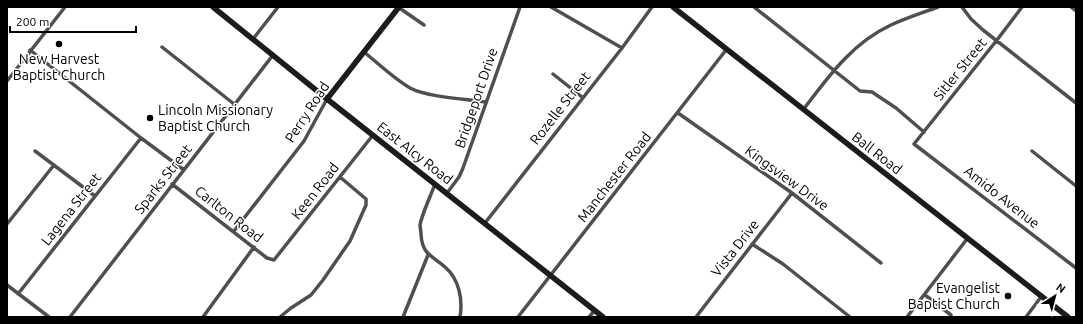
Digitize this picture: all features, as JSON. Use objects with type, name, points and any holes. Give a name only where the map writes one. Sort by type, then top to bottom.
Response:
[{"type":"street","points":[[7,81],[65,7]]},
{"type":"street","name":"East Alcy Road","points":[[213,7],[603,317]]},
{"type":"street","points":[[253,39],[278,7]]},
{"type":"street","points":[[399,7],[424,25]]},
{"type":"street","name":"Perry Road","points":[[234,231],[304,141],[327,99],[399,7]]},
{"type":"street","name":"Bridgeport Drive","points":[[447,193],[459,178],[463,168],[485,102],[520,7]]},
{"type":"street","points":[[552,7],[622,48]]},
{"type":"street","name":"Rozelle Street","points":[[486,223],[652,7]]},
{"type":"street","name":"Ball Road","points":[[673,7],[1068,317]]},
{"type":"street","points":[[754,7],[860,91],[872,92],[896,108],[924,132]]},
{"type":"street","points":[[803,110],[833,70],[856,48],[891,24],[938,7]]},
{"type":"street","points":[[962,7],[983,30],[1076,103]]},
{"type":"street","name":"Sitler Street","points":[[914,144],[1022,7]]},
{"type":"street","points":[[1071,7],[1076,11]]},
{"type":"street","points":[[162,47],[234,104]]},
{"type":"street","points":[[30,50],[184,170]]},
{"type":"street","name":"Manchester Road","points":[[518,317],[726,50]]},
{"type":"street","points":[[364,52],[398,80],[411,88],[424,92],[485,102]]},
{"type":"street","name":"Sparks Street","points":[[70,317],[273,55]]},
{"type":"street","points":[[553,74],[582,97]]},
{"type":"street","name":"Kingsview Drive","points":[[678,113],[792,193],[882,263]]},
{"type":"street","name":"Keen Road","points":[[274,260],[373,135]]},
{"type":"street","name":"Lagena Street","points":[[18,294],[141,138]]},
{"type":"street","name":"Amido Avenue","points":[[914,144],[1076,268]]},
{"type":"street","points":[[35,151],[95,196]]},
{"type":"street","points":[[1032,151],[1076,186]]},
{"type":"street","points":[[7,224],[54,165]]},
{"type":"street","points":[[281,317],[311,294],[324,280],[350,241],[366,205],[366,198],[340,177]]},
{"type":"street","name":"Carlton Road","points":[[172,184],[268,258],[274,260]]},
{"type":"street","points":[[435,184],[420,225],[423,247],[428,255],[446,267],[456,281],[461,294],[462,310],[460,317]]},
{"type":"street","name":"Vista Drive","points":[[696,317],[792,193]]},
{"type":"street","points":[[906,317],[925,295],[967,239]]},
{"type":"street","points":[[752,244],[784,264],[850,317]]},
{"type":"street","points":[[203,317],[254,247]]},
{"type":"street","points":[[403,317],[428,255]]},
{"type":"street","points":[[7,285],[49,317]]},
{"type":"street","points":[[925,295],[951,315]]},
{"type":"street","points":[[1026,317],[1041,297]]},
{"type":"street","points":[[589,317],[595,310]]},
{"type":"place","name":"New Harvest Baptist Church","points":[[59,44]]},
{"type":"place","name":"Lincoln Missionary Baptist Church","points":[[150,118]]},
{"type":"place","name":"Evangelist Baptist Church","points":[[1008,296]]}]
